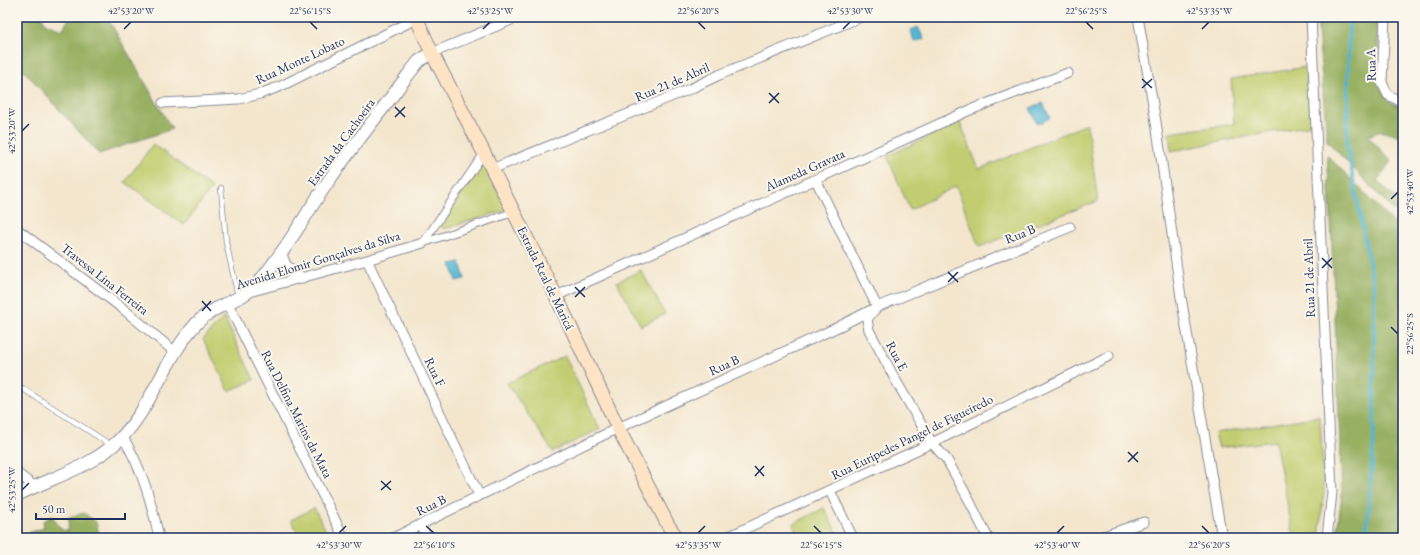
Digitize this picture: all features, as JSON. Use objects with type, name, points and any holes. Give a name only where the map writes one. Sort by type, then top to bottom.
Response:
[{"type":"main road","name":"Estrada Real de Maricá","points":[[416,18],[432,53],[556,296],[618,428],[668,525],[677,538]]},
{"type":"street","points":[[432,53],[518,17]]},
{"type":"street","name":"Rua 21 de Abril","points":[[492,169],[690,89],[861,17]]},
{"type":"street","points":[[1138,17],[1156,122],[1181,297],[1222,538]]},
{"type":"street","name":"Rua 21 de Abril","points":[[1311,17],[1332,492],[1328,538]]},
{"type":"street","name":"Rua A","points":[[1385,17],[1382,83],[1388,95],[1403,101]]},
{"type":"street","name":"Rua Monte Lobato","points":[[163,103],[239,99],[260,94],[281,86],[416,18]]},
{"type":"street","name":"Estrada da Cachoeira","points":[[244,295],[263,278],[330,178],[408,75],[419,62],[432,53]]},
{"type":"street","name":"Alameda Gravata","points":[[556,296],[970,110],[1068,73]]},
{"type":"street","points":[[423,243],[484,153]]},
{"type":"street","points":[[816,180],[877,307]]},
{"type":"street","points":[[423,243],[514,212]]},
{"type":"street","name":"Rua B","points":[[393,538],[618,428],[838,328],[877,307],[1070,227]]},
{"type":"street","name":"Travessa Lina Ferreira","points":[[17,229],[122,308],[175,352]]},
{"type":"street","name":"Avenida Elomir Gonçalves da Silva","points":[[17,495],[84,464],[113,446],[148,402],[186,335],[205,316],[227,302],[244,295],[300,278],[423,243]]},
{"type":"street","points":[[280,254],[285,266],[300,278]]},
{"type":"street","name":"Rua F","points":[[367,260],[479,495]]},
{"type":"street","name":"Rua Delfina Marins da Mata","points":[[227,302],[344,538]]},
{"type":"street","name":"Rua E","points":[[877,307],[867,319],[869,330],[895,379],[932,442],[947,460],[988,538]]},
{"type":"street","name":"Rua Euripedes Pangel de Figueiredo","points":[[725,538],[830,491],[1109,356]]},
{"type":"street","points":[[122,436],[134,457],[143,478],[154,513],[159,538]]},
{"type":"street","points":[[17,473],[34,486]]},
{"type":"street","points":[[830,491],[853,538]]},
{"type":"street","points":[[1098,538],[1144,522]]},
{"type":"street","points":[[420,524],[427,538]]},
{"type":"lane","points":[[221,188],[226,242],[244,295]]},
{"type":"lane","points":[[17,385],[113,446]]},
{"type":"green space","points":[[17,17],[42,17],[46,24],[62,30],[70,17],[107,17],[172,129],[99,154],[17,63]]},
{"type":"green space","points":[[1317,17],[1376,17],[1378,45],[1377,82],[1388,100],[1403,109],[1403,136],[1381,131],[1368,136],[1391,161],[1377,181],[1395,197],[1403,201],[1403,220],[1327,141]]},
{"type":"green space","points":[[1306,67],[1311,125],[1171,151],[1169,133],[1234,124],[1231,79]]},
{"type":"green space","points":[[960,122],[979,169],[1087,124],[1098,201],[979,247],[956,186],[910,210],[887,156]]},
{"type":"green space","points":[[153,144],[212,188],[184,225],[125,182]]},
{"type":"green space","points":[[1327,155],[1403,232],[1403,538],[1336,538],[1342,495]]},
{"type":"green space","points":[[487,164],[507,208],[504,211],[444,229],[441,226],[442,222],[482,165]]},
{"type":"green space","points":[[641,270],[665,314],[641,326],[617,282]]},
{"type":"green space","points":[[224,317],[254,380],[229,391],[203,339]]},
{"type":"green space","points":[[565,356],[600,429],[553,452],[507,383]]},
{"type":"green space","points":[[1320,416],[1324,491],[1319,538],[1294,538],[1275,441],[1219,448],[1215,433]]},
{"type":"green space","points":[[314,508],[330,538],[300,538],[291,520]]},
{"type":"green space","points":[[824,508],[840,538],[798,538],[793,524]]},
{"type":"green space","points":[[84,513],[96,522],[100,538],[26,538],[25,534],[44,528],[43,521],[52,516],[62,530],[68,531],[69,517]]},
{"type":"water","points":[[918,27],[924,39],[914,42],[911,30]]},
{"type":"water","points":[[1043,103],[1050,118],[1037,124],[1030,108]]},
{"type":"water","points":[[460,262],[465,279],[456,281],[451,264]]},
{"type":"waterway","points":[[1349,17],[1347,146],[1374,288],[1374,439],[1366,538]]}]
